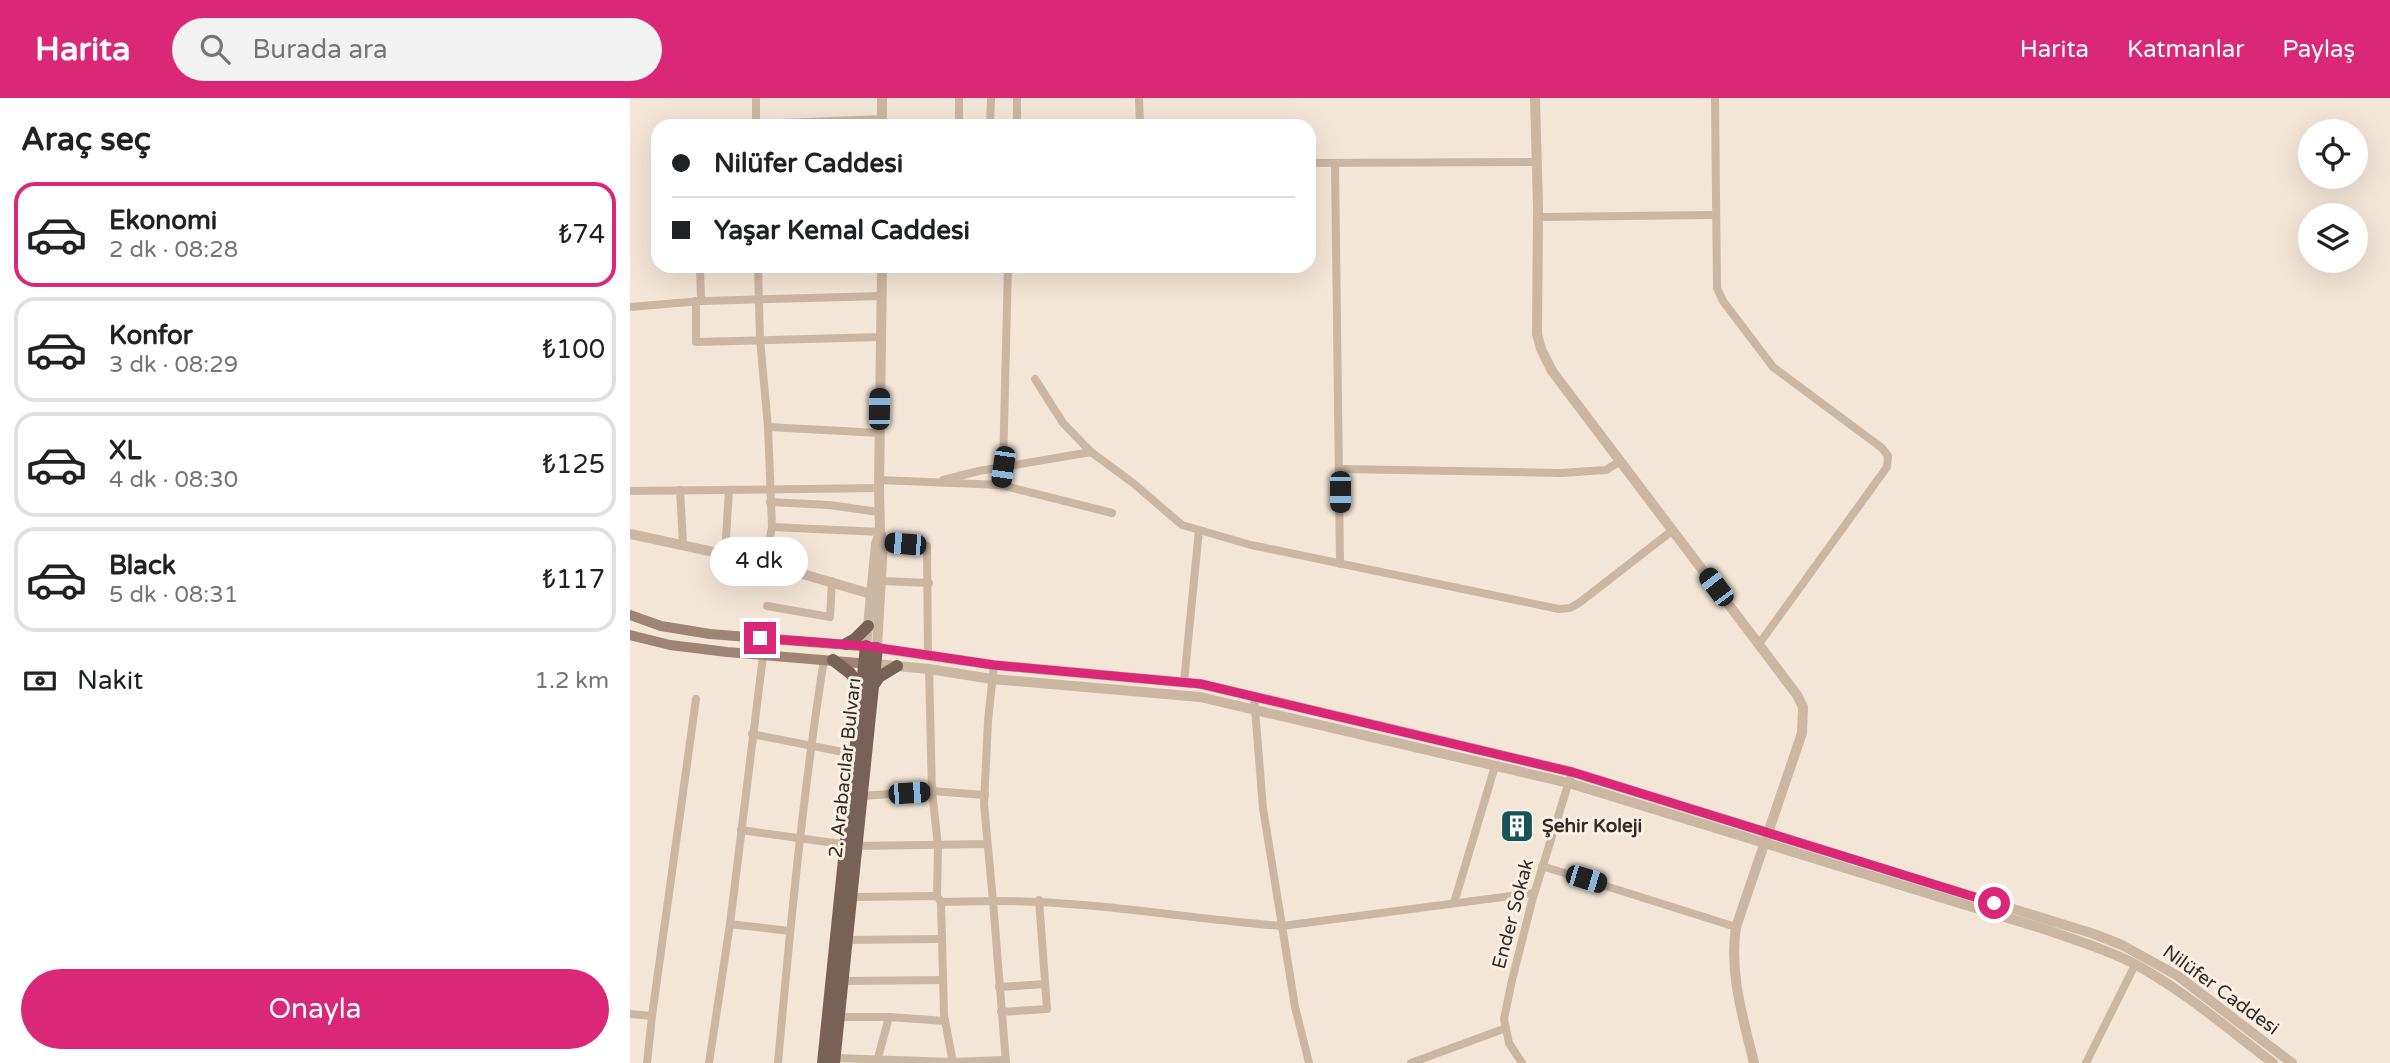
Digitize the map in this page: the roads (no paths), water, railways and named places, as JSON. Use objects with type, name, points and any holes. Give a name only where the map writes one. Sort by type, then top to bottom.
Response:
[{"type":"main road","points":[[630,615],[661,626],[710,634],[871,647],[831,1061]]},
{"type":"main road","points":[[846,644],[873,626]]},
{"type":"main road","points":[[630,635],[670,645],[763,656],[870,664]]},
{"type":"main road","points":[[828,660],[850,673],[867,688]]},
{"type":"main road","points":[[867,688],[897,666]]},
{"type":"main road","name":"2. Arabacılar Bulvarı","points":[[831,1061],[840,1017],[848,940],[851,845],[862,796],[867,688]]},
{"type":"street","points":[[756,98],[756,119]]},
{"type":"street","points":[[881,98],[882,119]]},
{"type":"street","points":[[959,98],[959,119]]},
{"type":"street","points":[[990,119],[991,98]]},
{"type":"street","points":[[1017,98],[1017,119]]},
{"type":"street","points":[[1139,98],[1140,119]]},
{"type":"street","points":[[1535,98],[1537,334],[1541,349],[1552,371],[1759,644],[1803,707],[1802,733],[1736,927],[1732,952],[1740,1006],[1754,1063]]},
{"type":"street","points":[[1715,98],[1717,288],[1723,301],[1773,367],[1882,447],[1888,456],[1887,467],[1759,644]]},
{"type":"street","points":[[1316,163],[1536,162]]},
{"type":"street","points":[[1335,163],[1340,564]]},
{"type":"street","points":[[1538,217],[1716,215]]},
{"type":"street","points":[[700,273],[696,342],[880,337]]},
{"type":"street","points":[[758,273],[772,527],[765,563]]},
{"type":"street","points":[[871,647],[881,581],[878,433],[883,273]]},
{"type":"street","points":[[1000,485],[1003,467],[1008,273]]},
{"type":"street","points":[[630,307],[699,301],[882,296]]},
{"type":"street","points":[[1035,379],[1063,422],[1091,452],[1133,483],[1182,525],[1251,545],[1559,610],[1579,603],[1673,530]]},
{"type":"street","points":[[768,428],[878,433]]},
{"type":"street","points":[[934,483],[1003,467],[1091,452]]},
{"type":"street","points":[[1340,468],[1561,473],[1606,470],[1619,462]]},
{"type":"street","points":[[630,491],[934,483],[1000,485],[1112,513]]},
{"type":"street","points":[[680,490],[683,544]]},
{"type":"street","points":[[725,554],[729,490]]},
{"type":"street","points":[[770,502],[830,505],[879,512]]},
{"type":"street","points":[[772,527],[882,537],[928,546],[928,654]]},
{"type":"street","points":[[1184,682],[1199,530]]},
{"type":"street","points":[[630,534],[765,563],[871,594]]},
{"type":"street","points":[[882,537],[876,544],[871,594],[873,626],[897,650]]},
{"type":"street","points":[[767,606],[830,617],[832,581]]},
{"type":"street","points":[[881,581],[929,583]]},
{"type":"street","name":"Nilüfer Caddesi","points":[[871,647],[994,665],[1201,684],[1572,772],[1766,838],[2094,934],[2178,976],[2292,1063]]},
{"type":"street","points":[[709,1063],[730,924],[763,656]]},
{"type":"street","points":[[779,1063],[810,746],[828,660]]},
{"type":"street","points":[[870,664],[929,669],[992,679],[1187,695],[1569,783],[1766,838],[2044,929],[2136,965],[2200,1007],[2273,1063]]},
{"type":"street","points":[[831,1061],[878,1058],[953,1062],[1005,1061],[985,795],[994,665]]},
{"type":"street","points":[[929,669],[942,980],[945,1021],[953,1062]]},
{"type":"street","points":[[1255,697],[1262,808],[1295,1007],[1309,1063]]},
{"type":"street","points":[[647,1063],[696,699]]},
{"type":"street","points":[[752,734],[853,754]]},
{"type":"street","points":[[1454,903],[1495,766]]},
{"type":"street","name":"Ender Sokak","points":[[1522,1063],[1509,1043],[1504,1019],[1534,893],[1572,772]]},
{"type":"street","points":[[862,796],[932,791],[985,795]]},
{"type":"street","points":[[741,830],[851,845],[987,844]]},
{"type":"street","points":[[1542,866],[1736,927]]},
{"type":"street","points":[[851,897],[1039,900],[1219,922],[1282,926],[1534,893]]},
{"type":"street","points":[[1001,1013],[1047,1009],[1039,900]]},
{"type":"street","points":[[730,924],[790,930]]},
{"type":"street","points":[[848,940],[941,939]]},
{"type":"street","points":[[2086,1063],[2136,965]]},
{"type":"street","points":[[844,981],[942,980]]},
{"type":"street","points":[[999,987],[1045,984]]},
{"type":"street","points":[[630,1014],[652,1016]]},
{"type":"street","points":[[840,1017],[945,1021]]},
{"type":"street","points":[[878,1058],[889,1017]]},
{"type":"street","points":[[1410,1063],[1506,1028]]},
{"type":"place","name":"Şehir Koleji","points":[[1517,826]]}]
